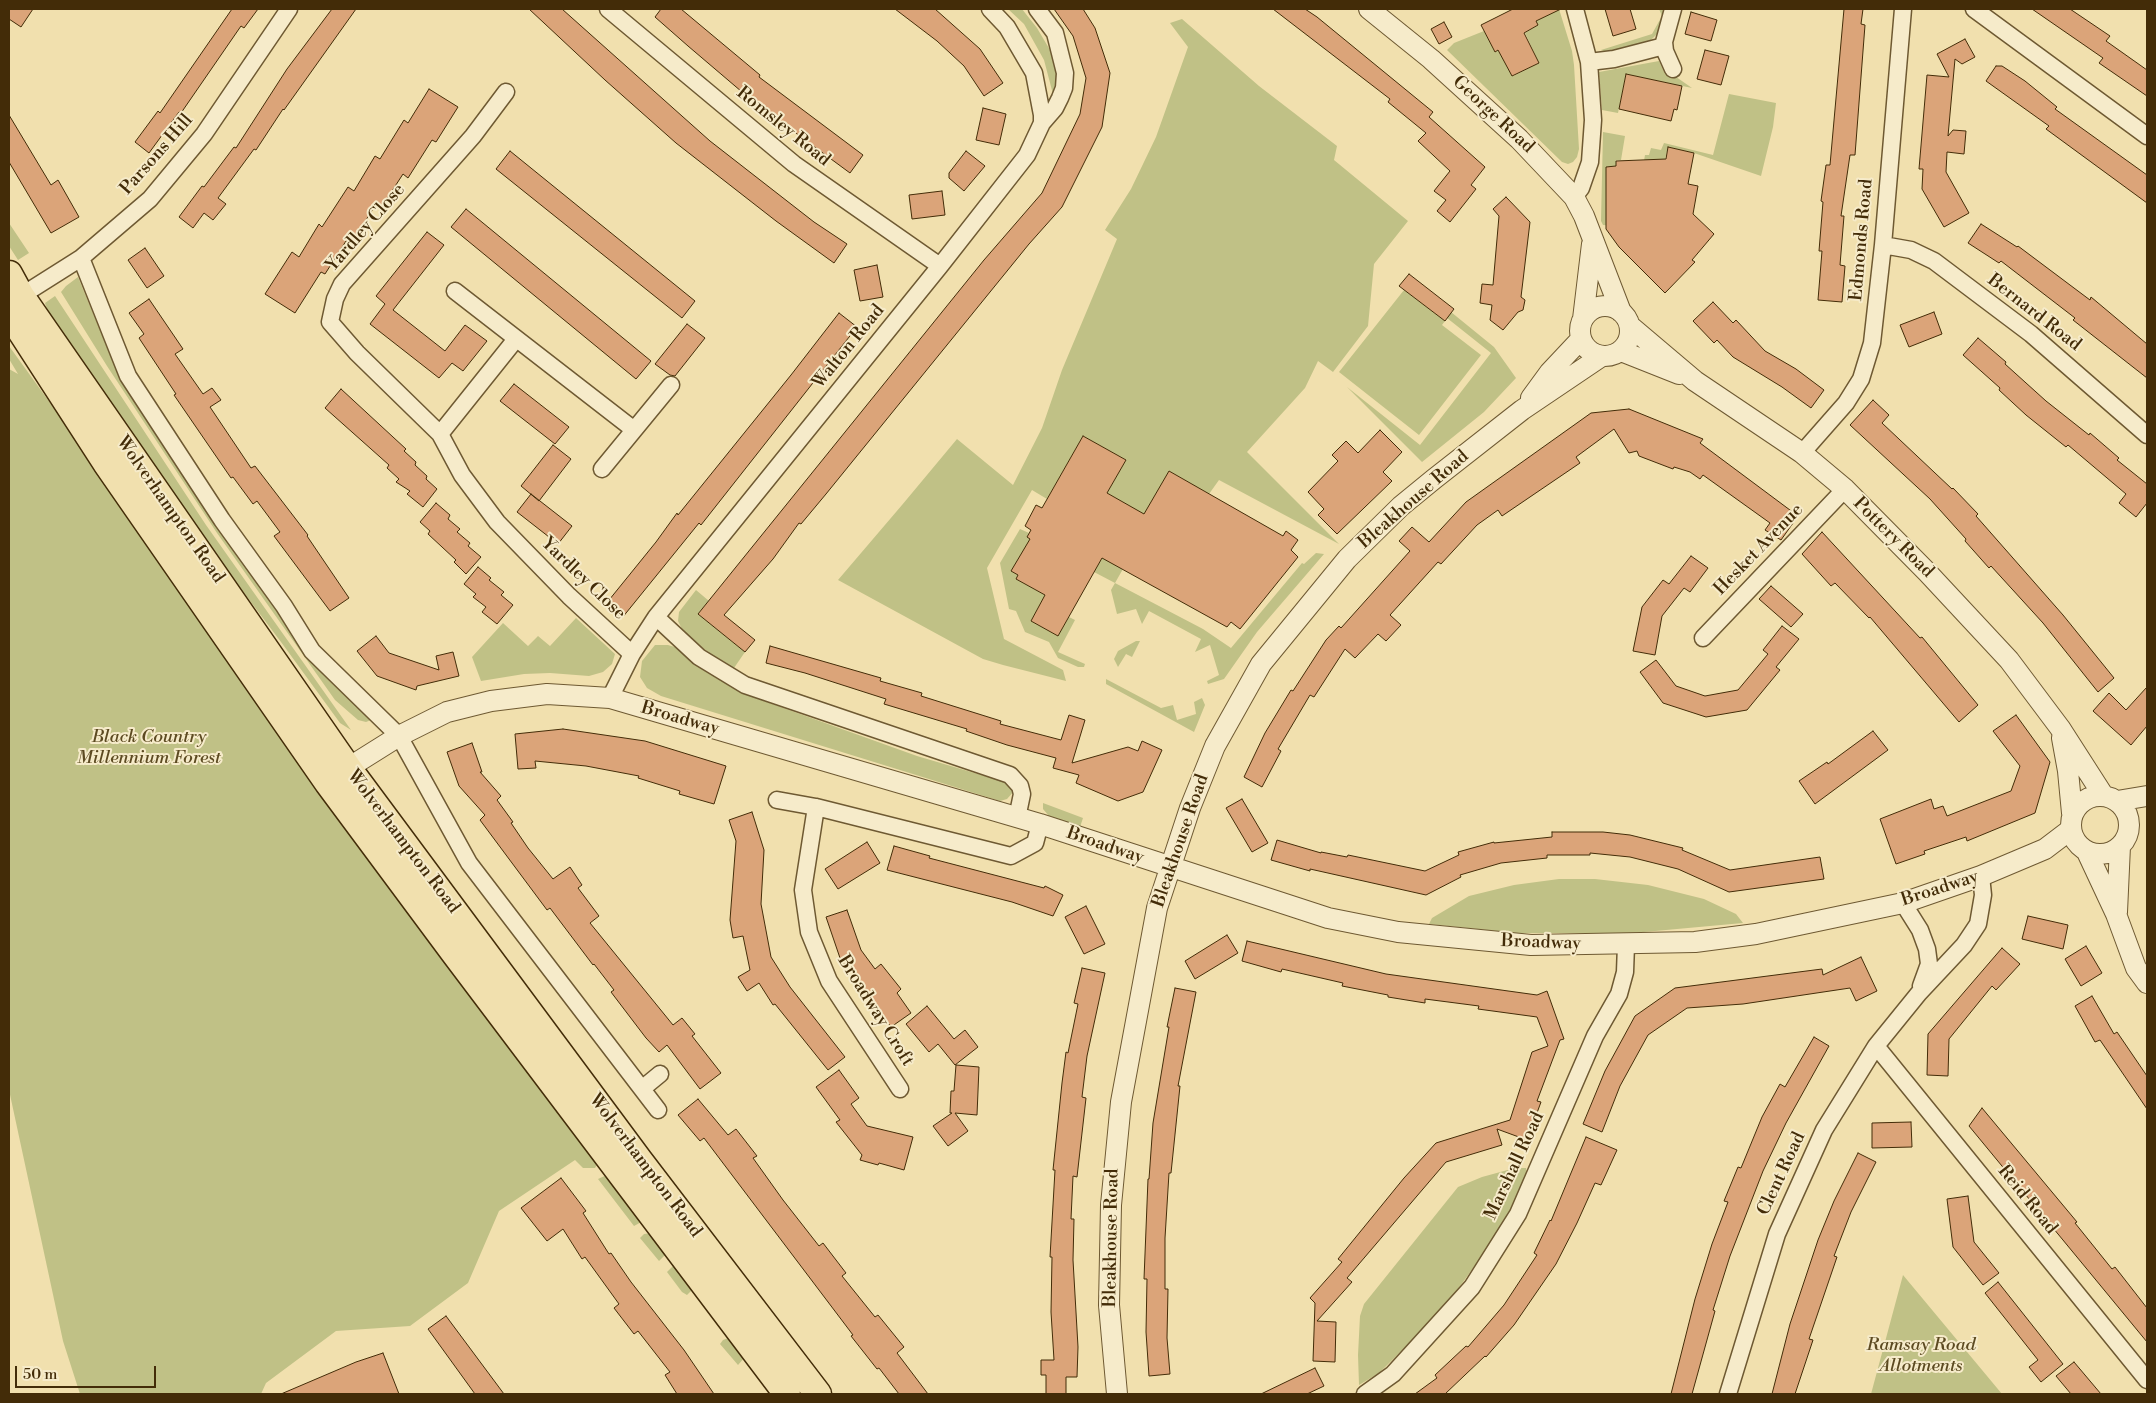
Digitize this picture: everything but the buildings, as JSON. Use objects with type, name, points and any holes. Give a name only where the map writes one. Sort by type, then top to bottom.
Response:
[{"type":"highway","name":"Wolverhampton Road","points":[[12,297],[106,463],[338,775],[627,1144],[818,1394]]},
{"type":"highway","name":"Wolverhampton Road","points":[[338,775],[454,954],[787,1394]]},
{"type":"street","name":"Parsons Hill","points":[[12,297],[81,258],[156,192],[204,134],[289,9]]},
{"type":"street","name":"Romsley Road","points":[[608,9],[794,164],[940,266]]},
{"type":"street","points":[[990,9],[1007,28],[1034,73],[1042,123]]},
{"type":"street","name":"Walton Road","points":[[610,698],[632,654],[656,617],[940,266],[1027,155],[1042,123],[1055,108],[1064,88],[1065,73],[1055,33],[1037,9]]},
{"type":"street","name":"George Road","points":[[1369,9],[1431,58],[1539,159],[1574,197],[1584,216],[1592,241],[1626,319]]},
{"type":"street","points":[[1574,197],[1581,188],[1590,162],[1593,120],[1589,62],[1575,9]]},
{"type":"street","points":[[1673,9],[1666,30],[1664,46],[1673,69]]},
{"type":"street","name":"Edmonds Road","points":[[1802,454],[1846,403],[1861,380],[1872,343],[1883,245],[1903,9]]},
{"type":"street","points":[[1974,9],[2147,136]]},
{"type":"street","points":[[1589,62],[1614,59],[1664,46]]},
{"type":"street","name":"Yardley Close","points":[[506,92],[473,136],[342,284],[335,298],[330,322],[357,354],[440,434],[462,475],[497,522],[569,596],[632,654]]},
{"type":"street","name":"George Road","points":[[1582,329],[1592,241]]},
{"type":"street","name":"Bernard Road","points":[[1883,245],[1911,250],[1934,262],[2031,334],[2147,435]]},
{"type":"street","name":"Wolverhampton Road","points":[[81,258],[128,376],[222,520],[284,606],[312,651],[399,736],[469,863],[658,1110]]},
{"type":"street","points":[[455,291],[633,430]]},
{"type":"street","points":[[1602,306],[1614,308],[1626,319],[1628,343],[1621,351],[1609,356],[1602,356],[1588,349],[1582,329],[1590,312],[1602,306]]},
{"type":"street","name":"Pottery Road","points":[[1626,319],[1695,380],[1802,454],[1844,489],[1927,572],[2009,660],[2110,798]]},
{"type":"street","name":"Bleakhouse Road","points":[[1522,410],[1582,329]]},
{"type":"street","points":[[440,434],[516,339]]},
{"type":"street","name":"Pottery Road","points":[[1621,351],[1695,380]]},
{"type":"street","name":"Bleakhouse Road","points":[[1117,1394],[1110,1305],[1111,1206],[1121,1102],[1157,908],[1190,808],[1215,746],[1261,664],[1347,559],[1401,506],[1522,410],[1602,356]]},
{"type":"street","points":[[602,469],[671,385]]},
{"type":"street","name":"Hesket Avenue","points":[[1702,638],[1844,489]]},
{"type":"street","points":[[656,617],[699,657],[745,685],[1010,774],[1020,786],[1022,794],[1017,818]]},
{"type":"street","name":"Broadway","points":[[338,775],[399,736],[447,712],[490,701],[547,694],[610,698],[1040,824],[1169,868],[1328,918],[1398,932],[1531,945],[1626,945],[1695,942],[1756,934],[1903,903],[1981,876],[2045,849],[2071,822]]},
{"type":"street","name":"Pottery Road","points":[[2060,728],[2068,771],[2071,822]]},
{"type":"street","points":[[2147,796],[2085,799],[2071,822],[2075,840],[2084,850],[2116,914],[2136,968],[2147,982]]},
{"type":"street","points":[[2084,850],[2096,854],[2105,854],[2120,846],[2128,837],[2130,828],[2129,818],[2125,809],[2110,798]]},
{"type":"street","points":[[777,800],[816,807],[1011,856],[1035,843],[1040,824]]},
{"type":"street","name":"Broadway Croft","points":[[816,807],[803,890],[809,932],[829,981],[900,1089]]},
{"type":"street","points":[[2130,828],[2147,808]]},
{"type":"street","points":[[2116,914],[2120,846]]},
{"type":"street","name":"Broadway","points":[[2045,849],[2084,850]]},
{"type":"street","name":"Clent Road","points":[[1728,1394],[1777,1234],[1824,1130],[1876,1046],[1919,993],[1964,945],[1978,924],[1983,895],[1981,876]]},
{"type":"street","name":"Clent Road","points":[[1903,903],[1920,930],[1927,949],[1929,964],[1919,993]]},
{"type":"street","name":"Marshall Road","points":[[1365,1394],[1393,1374],[1472,1287],[1518,1214],[1595,1036],[1619,994],[1625,972],[1626,945]]},
{"type":"street","name":"Reid Road","points":[[1876,1046],[2147,1380]]},
{"type":"street","points":[[643,1088],[660,1074]]},
{"type":"green space","points":[[1008,9],[1022,9],[1037,28],[1050,50],[1056,74],[1057,89],[1054,98],[1044,60],[1024,24]]},
{"type":"green space","points":[[1552,9],[1559,9],[1572,51],[1574,65],[1579,149],[1577,157],[1568,164],[1562,162],[1447,50],[1454,43],[1484,31],[1495,52],[1498,50],[1513,76],[1539,63],[1525,33],[1538,25],[1536,21],[1554,12]]},
{"type":"green space","points":[[1659,9],[1664,9],[1664,15],[1658,33],[1650,41],[1615,51],[1606,52],[1601,50],[1652,34],[1662,16]]},
{"type":"green space","points":[[1182,19],[1259,86],[1337,146],[1334,160],[1408,221],[1374,264],[1368,326],[1333,372],[1318,361],[1305,388],[1247,452],[1339,544],[1219,480],[1209,494],[1169,471],[1129,541],[1136,546],[1115,583],[1094,572],[1131,507],[1107,493],[1126,460],[1083,436],[1047,499],[1032,490],[987,568],[1004,639],[1063,670],[1066,681],[983,659],[838,580],[957,439],[1013,485],[1042,428],[1062,370],[1117,239],[1105,230],[1131,189],[1156,137],[1188,47],[1170,23]]},
{"type":"green space","points":[[1659,61],[1665,74],[1669,72],[1692,88],[1626,74],[1618,113],[1602,110],[1599,72]]},
{"type":"green space","points":[[1729,94],[1776,103],[1773,127],[1761,176],[1694,153],[1668,147],[1659,186],[1643,166],[1645,155],[1649,155],[1651,148],[1661,150],[1664,143],[1713,155]]},
{"type":"green space","points":[[1603,132],[1625,136],[1621,160],[1616,160],[1616,166],[1606,167],[1606,215],[1616,226],[1603,225],[1601,221]]},
{"type":"green space","points":[[9,223],[29,253],[18,260],[9,246]]},
{"type":"green space","points":[[78,277],[115,367],[133,397],[300,642],[376,718],[366,722],[358,720],[335,700],[217,533],[107,366],[61,292]]},
{"type":"green space","points":[[1404,290],[1445,321],[1442,325],[1481,355],[1419,435],[1339,372]]},
{"type":"green space","points":[[55,296],[206,525],[351,730],[340,723],[235,581],[205,545],[123,427],[48,312],[45,303]]},
{"type":"green space","points":[[1451,312],[1494,347],[1516,378],[1484,412],[1422,462],[1347,387],[1420,445],[1491,353],[1447,318]]},
{"type":"green space","name":"Black Country Millennium Forest","points":[[9,346],[56,411],[212,640],[598,1163],[595,1168],[583,1168],[575,1160],[499,1211],[468,1283],[410,1326],[336,1331],[266,1383],[261,1394],[80,1394],[63,1341],[9,1090],[9,369],[18,374],[9,359]]},
{"type":"green space","points":[[1020,529],[1029,533],[1027,537],[1034,541],[1011,571],[1018,575],[1016,579],[1045,595],[1031,621],[1058,636],[1069,617],[1075,620],[1058,652],[1085,664],[1084,667],[1078,667],[1058,658],[1049,642],[1025,632],[1016,611],[1009,609],[1000,563]]},
{"type":"green space","points":[[1316,553],[1324,554],[1257,632],[1224,679],[1208,684],[1207,681],[1219,675],[1210,645],[1195,652],[1201,639],[1149,611],[1142,624],[1136,609],[1117,614],[1111,590],[1115,583],[1203,629],[1231,648],[1302,563],[1304,564]]},
{"type":"green space","points":[[696,590],[709,601],[698,614],[745,652],[734,668],[709,653],[683,631],[678,621],[679,612]]},
{"type":"green space","points":[[576,618],[615,654],[612,664],[603,672],[589,676],[550,673],[524,674],[481,681],[472,657],[503,623],[528,646],[538,636],[550,646]]},
{"type":"green space","points":[[1136,641],[1140,641],[1132,657],[1126,654],[1118,667],[1114,659],[1118,651]]},
{"type":"green space","points":[[655,645],[668,645],[678,648],[703,670],[735,688],[764,701],[917,756],[1005,782],[1015,790],[1007,799],[1000,801],[661,696],[647,688],[640,677],[642,661]]},
{"type":"green space","points":[[1106,679],[1161,708],[1173,705],[1177,720],[1196,714],[1194,702],[1202,698],[1205,705],[1194,732],[1106,684]]},
{"type":"green space","points":[[1043,803],[1083,818],[1080,827],[1049,816],[1043,809]]},
{"type":"green space","points":[[1559,879],[1595,879],[1648,885],[1704,899],[1736,914],[1743,923],[1633,933],[1516,933],[1429,924],[1432,918],[1469,896],[1514,885]]},
{"type":"green space","points":[[1515,1168],[1526,1168],[1527,1173],[1501,1229],[1443,1310],[1379,1373],[1359,1385],[1360,1316],[1364,1304],[1458,1187],[1482,1177]]},
{"type":"green space","points":[[609,1174],[645,1220],[634,1226],[598,1179]]},
{"type":"green space","points":[[652,1233],[666,1251],[659,1261],[640,1238],[644,1234]]},
{"type":"green space","points":[[675,1264],[695,1287],[687,1295],[682,1292],[667,1272]]},
{"type":"green space","name":"Ramsay Road Allotments","points":[[1903,1275],[2002,1394],[1871,1394]]},
{"type":"green space","points":[[731,1337],[746,1356],[738,1365],[720,1344],[723,1340]]}]
